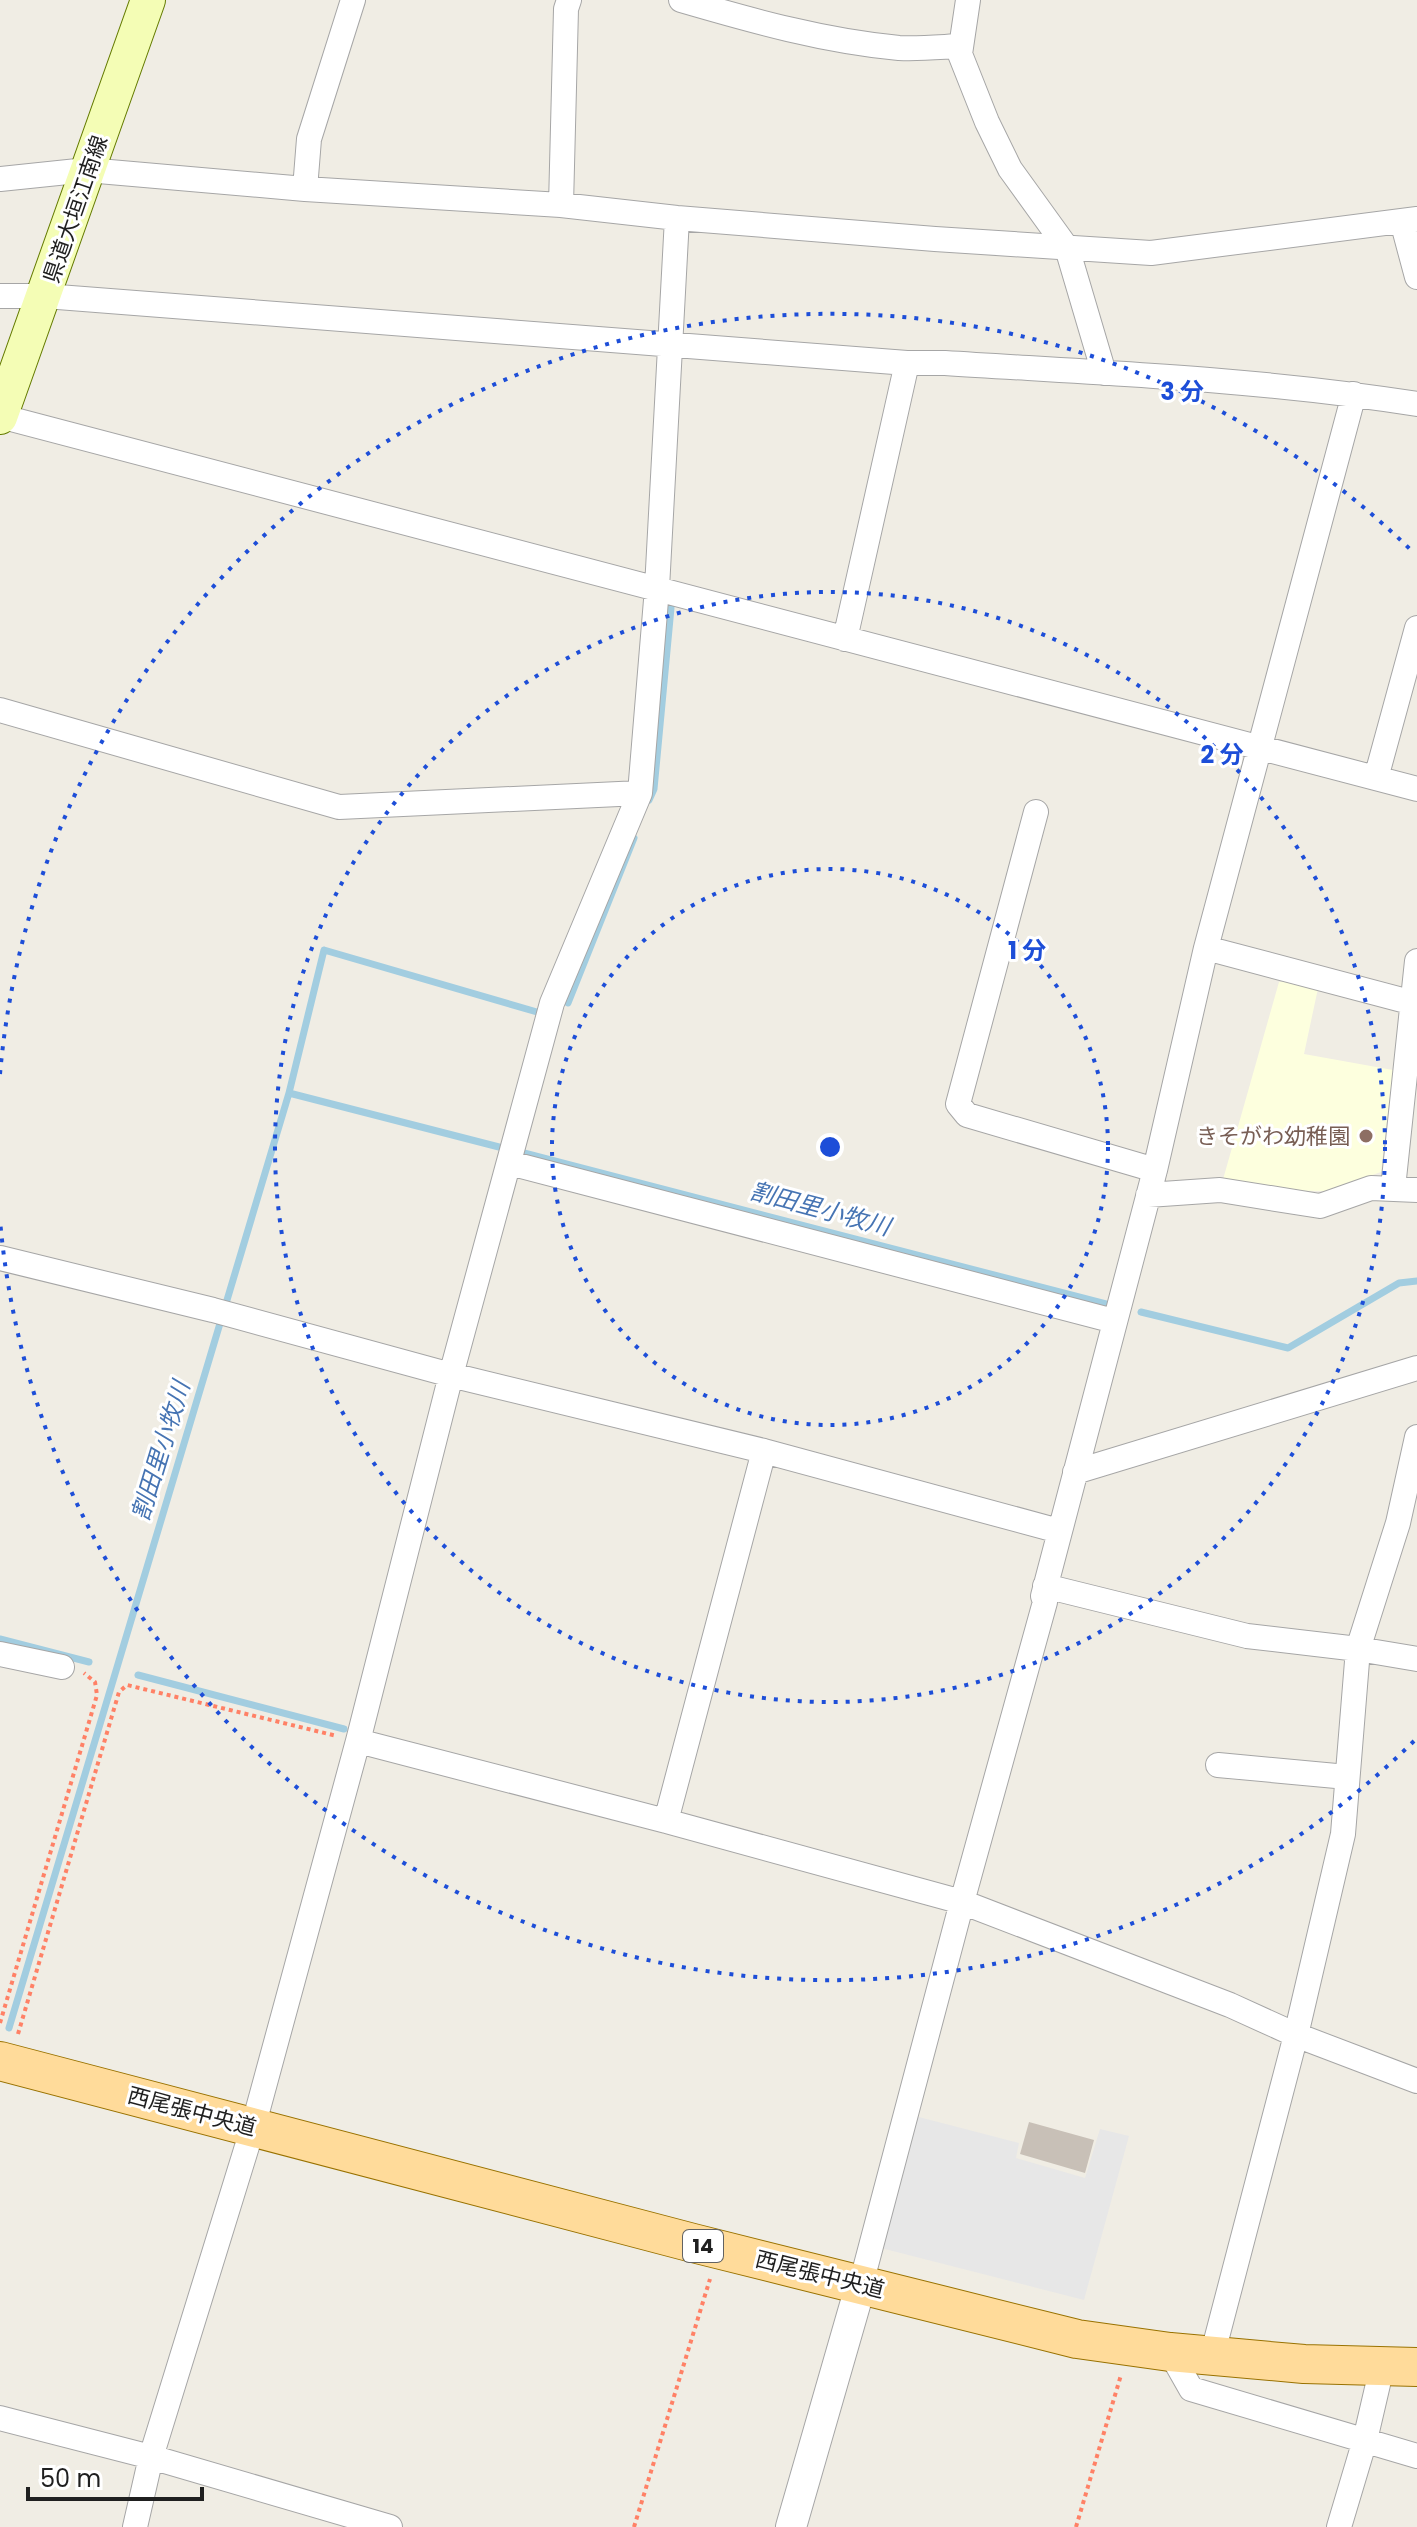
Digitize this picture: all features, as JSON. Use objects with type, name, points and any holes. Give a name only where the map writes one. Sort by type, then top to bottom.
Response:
[{"type":"main road","name":"県道大垣江南線","points":[[0,416],[148,0]]},
{"type":"main road","name":"西尾張中央道","points":[[5,2062],[718,2250],[1077,2339],[1170,2352],[1304,2364],[1400,2367]]},
{"type":"street","points":[[305,189],[309,139],[353,0]]},
{"type":"street","points":[[561,205],[566,9],[569,0]]},
{"type":"street","points":[[681,0],[781,28],[843,41],[903,48],[961,46]]},
{"type":"street","points":[[968,0],[960,54],[1010,169],[1067,248],[1104,373]]},
{"type":"street","points":[[0,179],[87,170],[1151,253],[1410,220],[1417,277]]},
{"type":"street","points":[[135,2527],[151,2457],[253,2127],[552,1003],[640,793],[657,588],[677,218]]},
{"type":"street","points":[[0,296],[45,296],[907,363],[1104,373],[1354,394],[1417,404]]},
{"type":"street","points":[[845,639],[907,363]]},
{"type":"street","points":[[791,2527],[861,2284],[1045,1602],[1045,1586],[1155,1170],[1206,948],[1354,394]]},
{"type":"street","points":[[0,416],[1417,789]]},
{"type":"street","points":[[1376,778],[1417,628]]},
{"type":"street","points":[[0,710],[339,807],[640,793]]},
{"type":"street","points":[[1036,812],[958,1104],[967,1115],[1155,1170]]},
{"type":"street","points":[[1206,948],[1415,1003]]},
{"type":"street","points":[[1148,1195],[1220,1190],[1320,1206],[1371,1188],[1405,1189],[1417,961]]},
{"type":"street","points":[[510,1163],[1114,1321]]},
{"type":"street","points":[[0,1258],[222,1313],[451,1375],[764,1451],[1059,1531]]},
{"type":"street","points":[[1075,1472],[1417,1368]]},
{"type":"street","points":[[1212,2356],[1296,2035],[1343,1834],[1358,1649],[1398,1523],[1417,1437]]},
{"type":"street","points":[[666,1821],[764,1451]]},
{"type":"street","points":[[1045,1586],[1247,1636],[1417,1659]]},
{"type":"street","points":[[0,1654],[62,1667]]},
{"type":"street","points":[[358,1741],[962,1902],[1417,2081]]},
{"type":"street","points":[[1218,1765],[1347,1777]]},
{"type":"street","points":[[1170,2352],[1191,2389],[1417,2456]]},
{"type":"street","points":[[1339,2527],[1365,2440],[1400,2367]]},
{"type":"street","points":[[0,2418],[151,2457],[390,2527]]},
{"type":"path","points":[[0,2023],[97,1695],[95,1682],[86,1674],[62,1667]]},
{"type":"path","points":[[5,2062],[119,1692],[127,1685],[358,1741]]},
{"type":"path","points":[[634,2527],[718,2250]]},
{"type":"path","points":[[1076,2527],[1130,2346]]},
{"type":"shaded area","points":[[1320,979],[1304,1054],[1393,1070],[1381,1172],[1326,1191],[1220,1190],[1279,982]]},
{"type":"shaded area","points":[[915,2116],[1019,2143],[1016,2158],[1085,2178],[1100,2129],[1129,2136],[1084,2300],[881,2248]]},
{"type":"building","points":[[1029,2122],[1094,2140],[1085,2173],[1020,2154]]},
{"type":"waterway","points":[[649,800],[654,789],[671,608]]},
{"type":"waterway","points":[[568,1003],[634,838]]},
{"type":"waterway","points":[[289,1093],[324,950],[537,1012]]},
{"type":"waterway","name":"割田里小牧川","points":[[9,2028],[289,1093],[499,1147]]},
{"type":"waterway","name":"割田里小牧川","points":[[524,1153],[1106,1304]]},
{"type":"waterway","name":"割田里小牧川","points":[[1141,1312],[1288,1348],[1399,1283],[1417,1281]]},
{"type":"waterway","points":[[0,1639],[89,1662]]},
{"type":"waterway","points":[[138,1675],[344,1729]]},
{"type":"place","name":"きそがわ幼稚園","points":[[1366,1136]]}]
